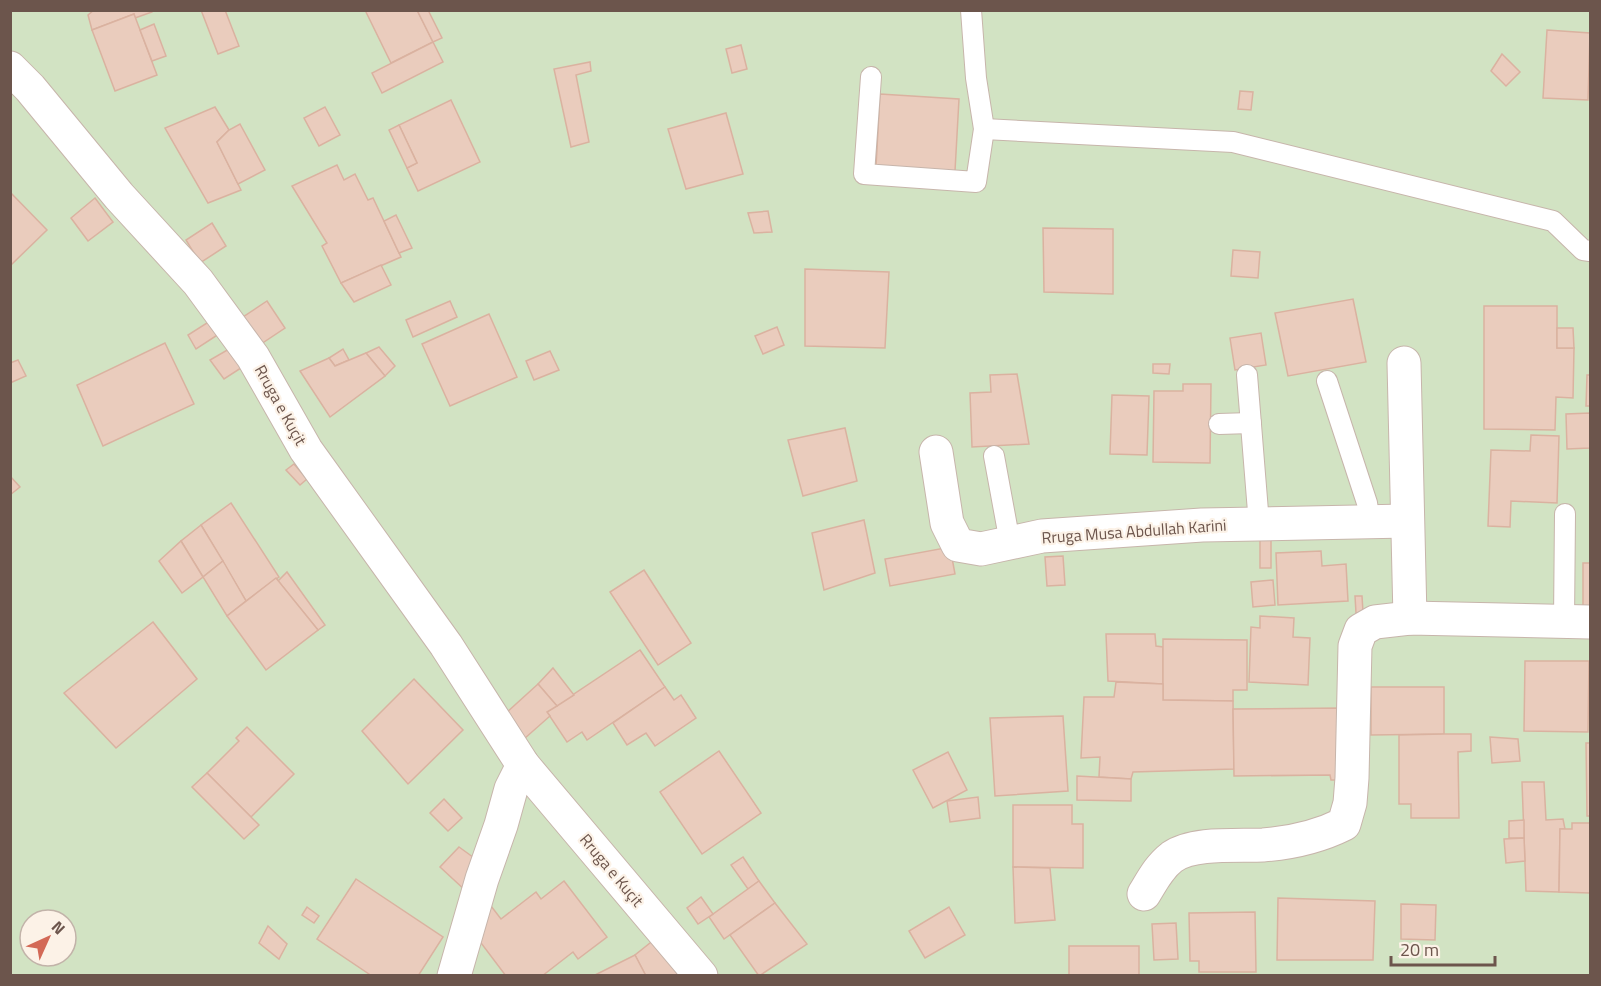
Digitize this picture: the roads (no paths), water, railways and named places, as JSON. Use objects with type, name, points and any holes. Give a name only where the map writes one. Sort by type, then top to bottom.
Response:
[{"type":"street","name":"Rruga e Kuçit","points":[[10,68],[30,88],[118,196],[198,282],[253,357],[306,450],[446,645],[523,765],[701,975]]},
{"type":"street","points":[[1404,363],[1410,618]]},
{"type":"street","name":"Rruga Musa Abdullah Karini","points":[[936,453],[947,523],[958,545],[981,549],[1042,536],[1202,525],[1407,521]]},
{"type":"street","points":[[1144,894],[1156,874],[1173,856],[1197,848],[1266,845],[1325,834],[1344,824],[1350,803],[1352,778],[1354,646],[1361,630],[1376,622],[1410,618],[1577,621]]},
{"type":"street","points":[[454,975],[511,789],[523,765]]},
{"type":"lane","points":[[871,77],[864,174],[976,182],[984,129],[976,78],[971,10]]},
{"type":"lane","points":[[984,129],[1233,142],[1553,221],[1583,250],[1590,251]]},
{"type":"lane","points":[[1247,375],[1259,524]]},
{"type":"lane","points":[[1327,381],[1368,503],[1370,522]]},
{"type":"lane","points":[[1220,424],[1251,423]]},
{"type":"lane","points":[[994,456],[1010,543]]},
{"type":"lane","points":[[1565,514],[1577,621]]}]
